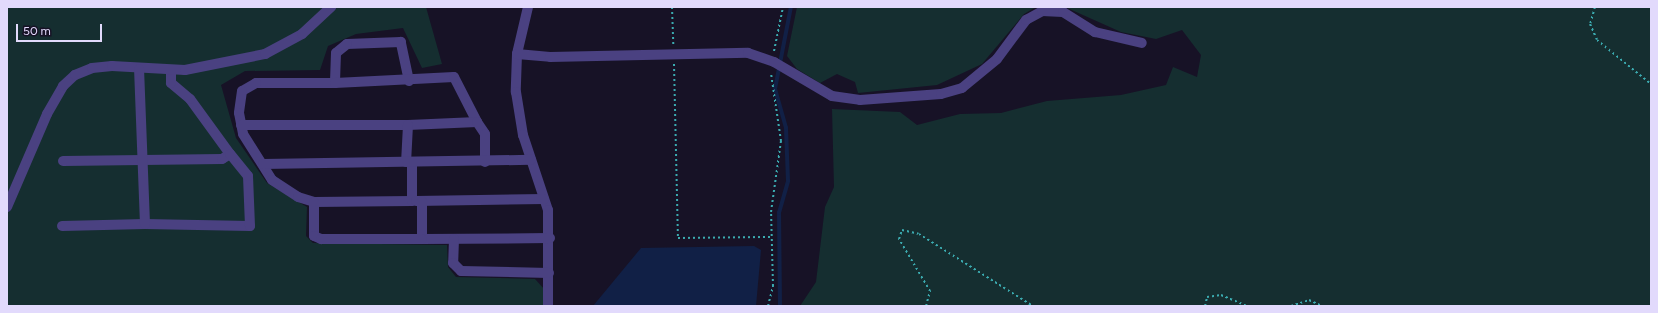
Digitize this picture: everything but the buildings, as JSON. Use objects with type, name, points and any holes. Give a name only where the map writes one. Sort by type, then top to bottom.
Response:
[{"type":"street","points":[[7,207],[19,174],[62,86],[75,75],[92,68],[171,70],[206,67],[265,54],[302,34],[331,7]]},
{"type":"street","points":[[528,7],[517,54],[517,107],[531,160],[548,210],[550,238],[548,306]]},
{"type":"street","points":[[517,54],[550,57],[748,53],[776,63],[832,96],[860,100],[899,98],[962,88],[997,59],[1026,20],[1042,11],[1063,12],[1095,32],[1142,43]]},
{"type":"street","points":[[335,83],[336,53],[347,44],[401,42],[409,81]]},
{"type":"street","points":[[139,69],[145,224]]},
{"type":"street","points":[[62,226],[145,224],[250,226],[248,176],[230,154],[190,98],[171,83],[171,70]]},
{"type":"street","points":[[485,162],[485,134],[477,122],[454,77],[409,81],[256,83],[242,91],[242,134],[263,164],[272,180],[298,197],[314,202],[544,199]]},
{"type":"street","points":[[241,125],[408,125],[477,122]]},
{"type":"street","points":[[408,125],[409,162],[417,201],[422,239]]},
{"type":"street","points":[[63,161],[142,162],[222,159],[230,154]]},
{"type":"street","points":[[263,164],[485,162],[531,160]]},
{"type":"street","points":[[314,202],[314,236],[321,239],[550,238]]},
{"type":"street","points":[[454,239],[453,263],[461,271],[549,273]]},
{"type":"path","points":[[672,7],[678,238],[772,238]]},
{"type":"path","points":[[768,306],[773,286],[771,212],[781,141],[771,90],[783,7]]},
{"type":"path","points":[[1595,7],[1590,24],[1597,40],[1651,84]]},
{"type":"path","points":[[926,306],[930,292],[899,239],[902,230],[919,234],[1033,306]]},
{"type":"path","points":[[1206,306],[1207,298],[1221,296],[1248,306]]},
{"type":"path","points":[[1290,306],[1309,300],[1322,306]]},
{"type":"green space","points":[[7,7],[426,7],[442,64],[422,68],[403,28],[356,34],[328,46],[320,70],[245,71],[221,85],[236,138],[267,183],[307,207],[306,236],[313,243],[447,245],[448,267],[456,277],[535,279],[545,290],[544,306],[7,306]]},
{"type":"green space","points":[[797,7],[1036,7],[1024,14],[982,64],[937,85],[858,93],[855,82],[837,74],[820,83],[797,69],[787,56]]},
{"type":"green space","points":[[1065,7],[1651,7],[1651,306],[800,306],[816,282],[825,207],[834,187],[832,109],[900,112],[917,125],[960,114],[1001,113],[1047,101],[1121,95],[1166,85],[1173,67],[1197,77],[1201,55],[1182,30],[1156,39],[1121,32]]},
{"type":"water","points":[[754,246],[761,250],[756,306],[593,306],[641,248]]},
{"type":"waterway","points":[[780,306],[779,213],[788,181],[786,128],[775,89],[791,7]]}]
